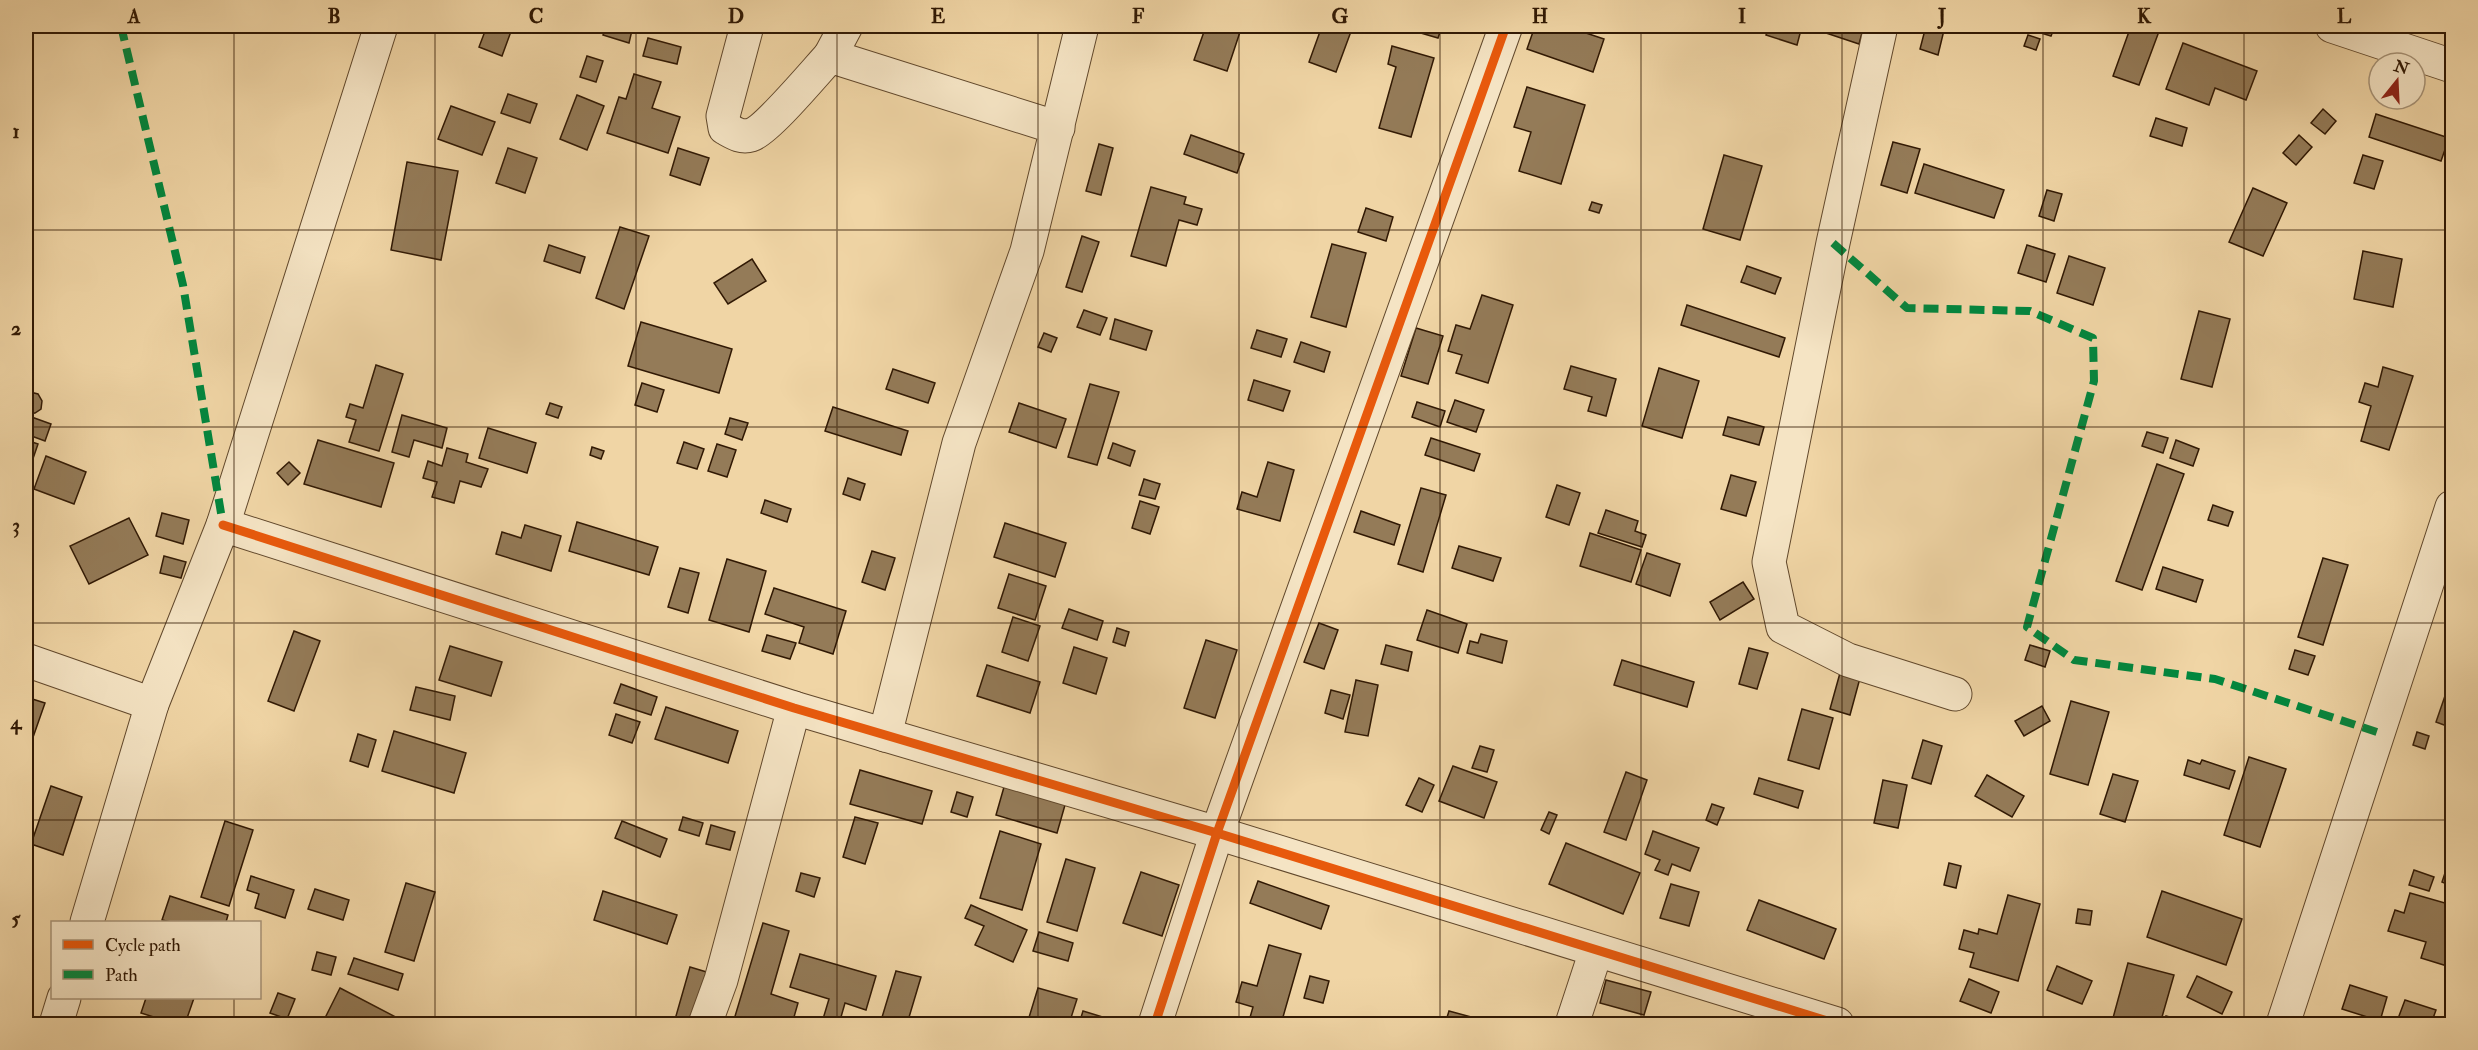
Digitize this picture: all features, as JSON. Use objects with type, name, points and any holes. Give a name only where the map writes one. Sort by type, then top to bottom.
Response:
[{"type":"street","points":[[87,921],[152,704],[223,525],[381,26]]},
{"type":"street","points":[[747,26],[723,116],[725,128],[738,136],[753,135],[768,123],[830,56],[846,26]]},
{"type":"street","points":[[885,735],[959,443],[1027,250],[1082,26]]},
{"type":"street","points":[[1155,1024],[1217,833],[1506,26]]},
{"type":"street","points":[[1881,26],[1833,243],[1769,562],[1783,627],[1848,660],[1955,694]]},
{"type":"street","points":[[2332,26],[2452,66]]},
{"type":"street","points":[[830,56],[1058,128]]},
{"type":"street","points":[[2283,1024],[2452,507]]},
{"type":"street","points":[[223,525],[795,708],[1217,833],[1837,1024]]},
{"type":"street","points":[[26,660],[152,704]]},
{"type":"street","points":[[705,1024],[721,980],[795,708]]},
{"type":"street","points":[[1572,1024],[1596,951]]},
{"type":"street","points":[[56,1024],[64,999]]},
{"type":"building","points":[[487,26],[513,26],[502,56],[479,47]]},
{"type":"building","points":[[606,26],[633,26],[629,43],[603,35]]},
{"type":"building","points":[[1206,26],[1242,26],[1227,71],[1194,60]]},
{"type":"building","points":[[1322,26],[1353,26],[1336,72],[1309,62]]},
{"type":"building","points":[[1397,26],[1442,26],[1438,38]]},
{"type":"building","points":[[1535,26],[1565,26],[1604,39],[1593,72],[1527,49]]},
{"type":"building","points":[[1769,26],[1802,26],[1797,45],[1766,35]]},
{"type":"building","points":[[1828,26],[1864,26],[1859,44],[1826,33]]},
{"type":"building","points":[[1926,26],[1945,26],[1938,55],[1920,49]]},
{"type":"building","points":[[2018,26],[2055,26],[2051,36]]},
{"type":"building","points":[[2131,26],[2161,26],[2139,85],[2113,76]]},
{"type":"building","points":[[2028,35],[2040,39],[2036,50],[2024,46]]},
{"type":"building","points":[[648,38],[681,47],[677,64],[643,56]]},
{"type":"building","points":[[2183,43],[2257,71],[2246,100],[2215,88],[2209,105],[2166,89]]},
{"type":"building","points":[[1392,46],[1434,58],[1411,137],[1379,128],[1396,67],[1388,64]]},
{"type":"building","points":[[587,56],[603,61],[596,82],[580,77]]},
{"type":"building","points":[[634,74],[661,82],[652,108],[680,117],[668,153],[607,133],[619,97],[626,99]]},
{"type":"building","points":[[1527,87],[1585,105],[1561,184],[1519,171],[1531,132],[1514,127]]},
{"type":"building","points":[[508,94],[537,104],[530,123],[501,113]]},
{"type":"building","points":[[577,95],[604,106],[587,150],[560,139]]},
{"type":"building","points":[[451,106],[495,122],[482,155],[438,139]]},
{"type":"building","points":[[2323,109],[2336,121],[2325,134],[2311,123]]},
{"type":"building","points":[[2376,114],[2449,138],[2441,161],[2369,137]]},
{"type":"building","points":[[2156,118],[2187,128],[2182,146],[2150,136]]},
{"type":"building","points":[[1191,135],[1244,154],[1237,173],[1184,154]]},
{"type":"building","points":[[2299,135],[2312,147],[2296,165],[2283,153]]},
{"type":"building","points":[[1893,142],[1920,149],[1907,193],[1881,185]]},
{"type":"building","points":[[1099,144],[1113,148],[1101,195],[1086,191]]},
{"type":"building","points":[[508,148],[537,158],[525,193],[496,183]]},
{"type":"building","points":[[678,148],[709,158],[700,185],[670,175]]},
{"type":"building","points":[[1724,155],[1762,166],[1740,240],[1703,229]]},
{"type":"building","points":[[2363,155],[2383,161],[2374,189],[2354,183]]},
{"type":"building","points":[[407,162],[458,171],[441,260],[391,250]]},
{"type":"building","points":[[1924,164],[2004,190],[1994,218],[1915,193]]},
{"type":"building","points":[[1151,187],[1186,197],[1184,204],[1202,209],[1197,225],[1179,220],[1166,266],[1131,256]]},
{"type":"building","points":[[2253,188],[2287,203],[2263,256],[2229,242]]},
{"type":"building","points":[[2047,190],[2062,194],[2054,221],[2039,216]]},
{"type":"building","points":[[1592,202],[1602,205],[1599,213],[1589,210]]},
{"type":"building","points":[[1366,208],[1393,217],[1386,241],[1358,232]]},
{"type":"building","points":[[620,227],[649,236],[624,309],[596,298]]},
{"type":"building","points":[[1082,236],[1099,242],[1082,292],[1066,287]]},
{"type":"building","points":[[1332,244],[1366,253],[1346,327],[1311,317]]},
{"type":"building","points":[[549,245],[585,257],[580,273],[544,261]]},
{"type":"building","points":[[2027,245],[2055,254],[2046,282],[2018,273]]},
{"type":"building","points":[[2363,251],[2402,259],[2393,307],[2354,299]]},
{"type":"building","points":[[2069,256],[2105,268],[2093,305],[2057,293]]},
{"type":"building","points":[[752,259],[766,281],[728,304],[714,283]]},
{"type":"building","points":[[1747,266],[1781,278],[1775,294],[1741,282]]},
{"type":"building","points":[[1482,295],[1513,305],[1488,383],[1456,373],[1462,355],[1448,351],[1456,325],[1470,329]]},
{"type":"building","points":[[1687,305],[1785,338],[1779,357],[1681,325]]},
{"type":"building","points":[[1084,310],[1107,318],[1100,335],[1077,327]]},
{"type":"building","points":[[2199,311],[2230,319],[2212,387],[2181,379]]},
{"type":"building","points":[[1115,319],[1152,331],[1146,350],[1110,339]]},
{"type":"building","points":[[641,322],[732,349],[719,393],[628,366]]},
{"type":"building","points":[[1416,328],[1443,336],[1428,384],[1401,376]]},
{"type":"building","points":[[1257,330],[1287,339],[1281,357],[1251,348]]},
{"type":"building","points":[[1044,333],[1057,338],[1051,352],[1038,347]]},
{"type":"building","points":[[1301,342],[1330,352],[1324,372],[1294,362]]},
{"type":"building","points":[[376,365],[403,374],[379,451],[349,442],[356,420],[346,417],[350,404],[363,408]]},
{"type":"building","points":[[1571,366],[1616,379],[1606,416],[1588,411],[1592,397],[1564,389]]},
{"type":"building","points":[[2383,367],[2413,376],[2389,450],[2361,441],[2371,406],[2359,402],[2365,383],[2378,387]]},
{"type":"building","points":[[1659,368],[1699,381],[1682,438],[1642,426]]},
{"type":"building","points":[[893,369],[935,383],[928,403],[886,389]]},
{"type":"building","points":[[1254,380],[1290,391],[1283,411],[1248,400]]},
{"type":"building","points":[[642,383],[664,390],[657,412],[635,405]]},
{"type":"building","points":[[1090,384],[1119,392],[1097,465],[1068,457]]},
{"type":"building","points":[[30,392],[38,394],[42,401],[41,409],[28,414],[26,394]]},
{"type":"building","points":[[1455,400],[1484,410],[1476,432],[1447,422]]},
{"type":"building","points":[[1417,402],[1445,411],[1440,427],[1412,417]]},
{"type":"building","points":[[550,403],[562,407],[558,418],[546,414]]},
{"type":"building","points":[[1019,403],[1066,419],[1056,448],[1009,432]]},
{"type":"building","points":[[833,407],[908,431],[901,455],[825,431]]},
{"type":"building","points":[[26,415],[51,424],[45,441],[26,434]]},
{"type":"building","points":[[402,415],[447,428],[442,448],[414,440],[409,457],[392,452]]},
{"type":"building","points":[[1728,417],[1764,427],[1759,445],[1723,435]]},
{"type":"building","points":[[730,418],[748,423],[742,440],[725,434]]},
{"type":"building","points":[[488,428],[536,443],[527,473],[479,458]]},
{"type":"building","points":[[2147,432],[2168,438],[2163,453],[2142,446]]},
{"type":"building","points":[[1431,438],[1480,454],[1474,471],[1425,455]]},
{"type":"building","points":[[26,440],[38,444],[26,479]]},
{"type":"building","points":[[318,440],[394,463],[381,507],[304,484]]},
{"type":"building","points":[[2176,440],[2199,449],[2193,466],[2170,458]]},
{"type":"building","points":[[684,442],[704,449],[697,469],[677,463]]},
{"type":"building","points":[[1113,443],[1135,451],[1130,466],[1108,458]]},
{"type":"building","points":[[717,444],[736,450],[727,477],[708,471]]},
{"type":"building","points":[[592,447],[604,451],[601,459],[590,455]]},
{"type":"building","points":[[447,448],[468,454],[466,462],[488,469],[481,487],[460,481],[454,503],[432,497],[437,482],[423,478],[428,461],[442,466]]},
{"type":"building","points":[[46,456],[86,472],[74,504],[34,489]]},
{"type":"building","points":[[289,462],[300,473],[288,485],[277,473]]},
{"type":"building","points":[[1268,462],[1294,470],[1280,521],[1237,509],[1242,492],[1257,497]]},
{"type":"building","points":[[2157,464],[2184,474],[2142,590],[2116,581]]},
{"type":"building","points":[[1731,475],[1756,482],[1746,516],[1721,509]]},
{"type":"building","points":[[848,478],[865,484],[860,500],[843,494]]},
{"type":"building","points":[[1144,479],[1160,484],[1155,499],[1139,495]]},
{"type":"building","points":[[1557,485],[1580,493],[1569,525],[1546,517]]},
{"type":"building","points":[[1421,488],[1446,495],[1423,572],[1398,564]]},
{"type":"building","points":[[765,500],[791,509],[787,522],[761,513]]},
{"type":"building","points":[[1140,501],[1159,507],[1150,534],[1132,528]]},
{"type":"building","points":[[2213,505],[2233,512],[2228,526],[2208,520]]},
{"type":"building","points":[[1606,510],[1638,521],[1635,531],[1646,535],[1642,547],[1598,533]]},
{"type":"building","points":[[1361,511],[1400,525],[1394,545],[1354,532]]},
{"type":"building","points":[[162,513],[189,520],[183,544],[156,536]]},
{"type":"building","points":[[129,518],[148,555],[89,584],[70,546]]},
{"type":"building","points":[[577,522],[658,547],[649,575],[569,551]]},
{"type":"building","points":[[1005,523],[1066,543],[1055,577],[994,557]]},
{"type":"building","points":[[525,525],[561,536],[551,571],[496,554],[502,532],[521,538]]},
{"type":"building","points":[[1590,533],[1641,550],[1631,582],[1580,566]]},
{"type":"building","points":[[1459,546],[1501,558],[1493,581],[1452,568]]},
{"type":"building","points":[[872,551],[895,558],[885,590],[862,582]]},
{"type":"building","points":[[1647,553],[1680,564],[1670,596],[1636,584]]},
{"type":"building","points":[[164,556],[186,562],[181,578],[160,573]]},
{"type":"building","points":[[2323,558],[2348,565],[2323,645],[2298,637]]},
{"type":"building","points":[[727,559],[766,571],[749,632],[709,620]]},
{"type":"building","points":[[2163,567],[2203,580],[2196,602],[2156,589]]},
{"type":"building","points":[[680,568],[699,573],[688,613],[668,607]]},
{"type":"building","points":[[1009,574],[1046,586],[1035,620],[998,608]]},
{"type":"building","points":[[1743,582],[1754,599],[1720,620],[1710,602]]},
{"type":"building","points":[[774,588],[846,611],[833,654],[799,643],[804,627],[765,614]]},
{"type":"building","points":[[1069,609],[1103,621],[1097,640],[1062,628]]},
{"type":"building","points":[[1427,610],[1467,624],[1458,653],[1417,640]]},
{"type":"building","points":[[1013,617],[1040,626],[1028,661],[1002,652]]},
{"type":"building","points":[[1319,623],[1338,630],[1324,669],[1304,662]]},
{"type":"building","points":[[1117,628],[1129,632],[1125,646],[1113,642]]},
{"type":"building","points":[[294,631],[320,641],[294,711],[268,701]]},
{"type":"building","points":[[1481,634],[1507,641],[1502,663],[1467,653],[1470,641],[1478,643]]},
{"type":"building","points":[[767,635],[796,643],[790,659],[762,651]]},
{"type":"building","points":[[1206,640],[1237,650],[1215,718],[1184,708]]},
{"type":"building","points":[[1386,645],[1412,652],[1408,671],[1381,664]]},
{"type":"building","points":[[2030,645],[2050,651],[2045,667],[2025,660]]},
{"type":"building","points":[[450,646],[502,662],[491,696],[439,680]]},
{"type":"building","points":[[1074,647],[1107,658],[1096,694],[1063,683]]},
{"type":"building","points":[[1749,648],[1768,653],[1757,689],[1739,684]]},
{"type":"building","points":[[2295,650],[2315,656],[2308,675],[2289,669]]},
{"type":"building","points":[[1622,660],[1694,682],[1687,707],[1614,685]]},
{"type":"building","points":[[987,665],[1040,682],[1030,713],[977,696]]},
{"type":"building","points":[[1840,673],[1860,678],[1850,715],[1830,709]]},
{"type":"building","points":[[1356,680],[1378,685],[1368,736],[1345,732]]},
{"type":"building","points":[[621,684],[657,697],[651,715],[614,703]]},
{"type":"building","points":[[416,687],[455,696],[450,720],[410,710]]},
{"type":"building","points":[[1331,690],[1350,695],[1343,719],[1325,713]]},
{"type":"building","points":[[2446,693],[2452,695],[2452,728],[2436,722]]},
{"type":"building","points":[[26,697],[45,703],[31,743],[26,741]]},
{"type":"building","points":[[2071,701],[2109,712],[2088,785],[2050,774]]},
{"type":"building","points":[[2042,706],[2050,721],[2024,736],[2015,721]]},
{"type":"building","points":[[666,707],[738,731],[728,763],[655,739]]},
{"type":"building","points":[[1802,709],[1833,718],[1819,769],[1788,760]]},
{"type":"building","points":[[616,714],[640,722],[632,743],[609,735]]},
{"type":"building","points":[[394,731],[466,753],[454,793],[382,771]]},
{"type":"building","points":[[2417,732],[2429,736],[2425,749],[2413,745]]},
{"type":"building","points":[[358,734],[376,740],[368,767],[350,761]]},
{"type":"building","points":[[1923,740],[1942,746],[1931,784],[1912,778]]},
{"type":"building","points":[[1480,746],[1494,750],[1487,772],[1472,768]]},
{"type":"building","points":[[2249,757],[2286,769],[2260,847],[2224,835]]},
{"type":"building","points":[[2188,760],[2200,764],[2202,760],[2235,771],[2229,789],[2184,775]]},
{"type":"building","points":[[1453,766],[1497,782],[1484,818],[1439,801]]},
{"type":"building","points":[[860,770],[932,791],[922,824],[850,804]]},
{"type":"building","points":[[1626,772],[1647,780],[1626,840],[1604,832]]},
{"type":"building","points":[[2113,774],[2138,781],[2125,822],[2100,814]]},
{"type":"building","points":[[1987,775],[2024,796],[2012,817],[1975,796]]},
{"type":"building","points":[[1419,778],[1434,785],[1422,812],[1406,805]]},
{"type":"building","points":[[1759,778],[1803,791],[1798,808],[1754,794]]},
{"type":"building","points":[[1006,780],[1067,798],[1057,833],[996,815]]},
{"type":"building","points":[[1883,780],[1907,785],[1898,828],[1874,823]]},
{"type":"building","points":[[51,786],[82,797],[63,855],[31,844]]},
{"type":"building","points":[[957,792],[973,797],[967,817],[951,812]]},
{"type":"building","points":[[1712,804],[1724,808],[1717,825],[1706,820]]},
{"type":"building","points":[[1549,812],[1557,815],[1549,834],[1541,830]]},
{"type":"building","points":[[683,817],[703,823],[699,836],[679,830]]},
{"type":"building","points":[[855,817],[878,823],[865,864],[843,857]]},
{"type":"building","points":[[225,821],[253,830],[229,906],[201,897]]},
{"type":"building","points":[[622,821],[667,839],[660,857],[615,838]]},
{"type":"building","points":[[711,825],[735,832],[730,850],[706,844]]},
{"type":"building","points":[[1000,831],[1041,844],[1022,910],[980,898]]},
{"type":"building","points":[[1653,831],[1699,848],[1690,871],[1672,864],[1668,875],[1655,870],[1660,860],[1645,854]]},
{"type":"building","points":[[1566,843],[1640,873],[1623,914],[1549,884]]},
{"type":"building","points":[[2452,852],[2452,886],[2442,882]]},
{"type":"building","points":[[1066,859],[1095,868],[1077,931],[1047,922]]},
{"type":"building","points":[[1949,863],[1961,866],[1956,888],[1944,885]]},
{"type":"building","points":[[2414,870],[2434,877],[2429,891],[2409,885]]},
{"type":"building","points":[[1141,872],[1179,885],[1162,936],[1123,923]]},
{"type":"building","points":[[801,873],[820,878],[814,897],[796,891]]},
{"type":"building","points":[[251,876],[294,890],[285,918],[255,908],[259,894],[247,890]]},
{"type":"building","points":[[1258,881],[1329,906],[1321,929],[1250,903]]},
{"type":"building","points":[[406,883],[435,892],[414,961],[385,952]]},
{"type":"building","points":[[1671,884],[1699,892],[1689,926],[1660,918]]},
{"type":"building","points":[[315,889],[349,900],[343,920],[308,909]]},
{"type":"building","points":[[603,891],[677,915],[667,944],[594,920]]},
{"type":"building","points":[[2162,891],[2242,919],[2226,965],[2147,937]]},
{"type":"building","points":[[2410,893],[2452,905],[2452,947],[2447,966],[2421,958],[2426,942],[2388,931],[2395,910],[2404,913]]},
{"type":"building","points":[[2008,895],[2040,904],[2018,981],[1970,967],[1974,953],[1959,949],[1964,930],[1978,934],[1979,929],[1997,934]]},
{"type":"building","points":[[170,896],[228,915],[226,921],[162,920]]},
{"type":"building","points":[[1759,900],[1836,929],[1824,959],[1747,930]]},
{"type":"building","points":[[971,905],[1027,930],[1013,962],[975,945],[984,926],[965,918]]},
{"type":"building","points":[[2078,909],[2092,911],[2090,925],[2076,923]]},
{"type":"building","points":[[763,923],[789,931],[771,994],[798,1003],[792,1024],[733,1023]]},
{"type":"building","points":[[1039,932],[1073,943],[1068,961],[1033,951]]},
{"type":"building","points":[[1269,945],[1301,954],[1281,1024],[1260,1024],[1249,1021],[1253,1007],[1236,1002],[1242,982],[1257,986]]},
{"type":"building","points":[[317,952],[336,957],[331,975],[312,970]]},
{"type":"building","points":[[800,954],[876,976],[866,1010],[845,1003],[839,1024],[823,1019],[829,999],[790,987]]},
{"type":"building","points":[[354,958],[403,974],[398,990],[348,974]]},
{"type":"building","points":[[2128,963],[2174,975],[2160,1024],[2139,1024],[2113,1018]]},
{"type":"building","points":[[2057,966],[2092,981],[2082,1004],[2047,990]]},
{"type":"building","points":[[690,967],[710,973],[695,1024],[678,1024],[674,1023]]},
{"type":"building","points":[[896,971],[921,977],[907,1024],[880,1024]]},
{"type":"building","points":[[1310,976],[1329,981],[1323,1003],[1304,998]]},
{"type":"building","points":[[2197,976],[2232,992],[2222,1014],[2187,997]]},
{"type":"building","points":[[1969,979],[1999,992],[1991,1013],[1960,1001]]},
{"type":"building","points":[[1606,980],[1651,992],[1644,1015],[1600,1003]]},
{"type":"building","points":[[2350,985],[2387,997],[2380,1021],[2342,1009]]},
{"type":"building","points":[[340,988],[409,1024],[337,1024],[325,1018]]},
{"type":"building","points":[[1038,988],[1077,999],[1069,1024],[1027,1024]]},
{"type":"building","points":[[278,993],[295,999],[287,1019],[270,1013]]},
{"type":"building","points":[[146,999],[194,999],[185,1024],[176,1024],[141,1013]]},
{"type":"building","points":[[2405,1000],[2436,1010],[2431,1024],[2396,1024]]},
{"type":"building","points":[[1083,1011],[1119,1022],[1118,1024],[1079,1024]]},
{"type":"building","points":[[1449,1011],[1497,1024],[1445,1024]]},
{"type":"building","points":[[2166,1016],[2196,1024],[2163,1024]]},
{"type":"marked path","points":[[121,26],[183,285],[223,525]]},
{"type":"marked path","points":[[1833,243],[1907,308],[2030,311],[2093,338],[2094,381],[2027,627],[2074,660],[2215,679],[2377,732]]},
{"type":"cycle path","points":[[1155,1024],[1217,833],[1506,26]]},
{"type":"cycle path","points":[[223,525],[794,708],[1217,833],[1837,1024]]}]
